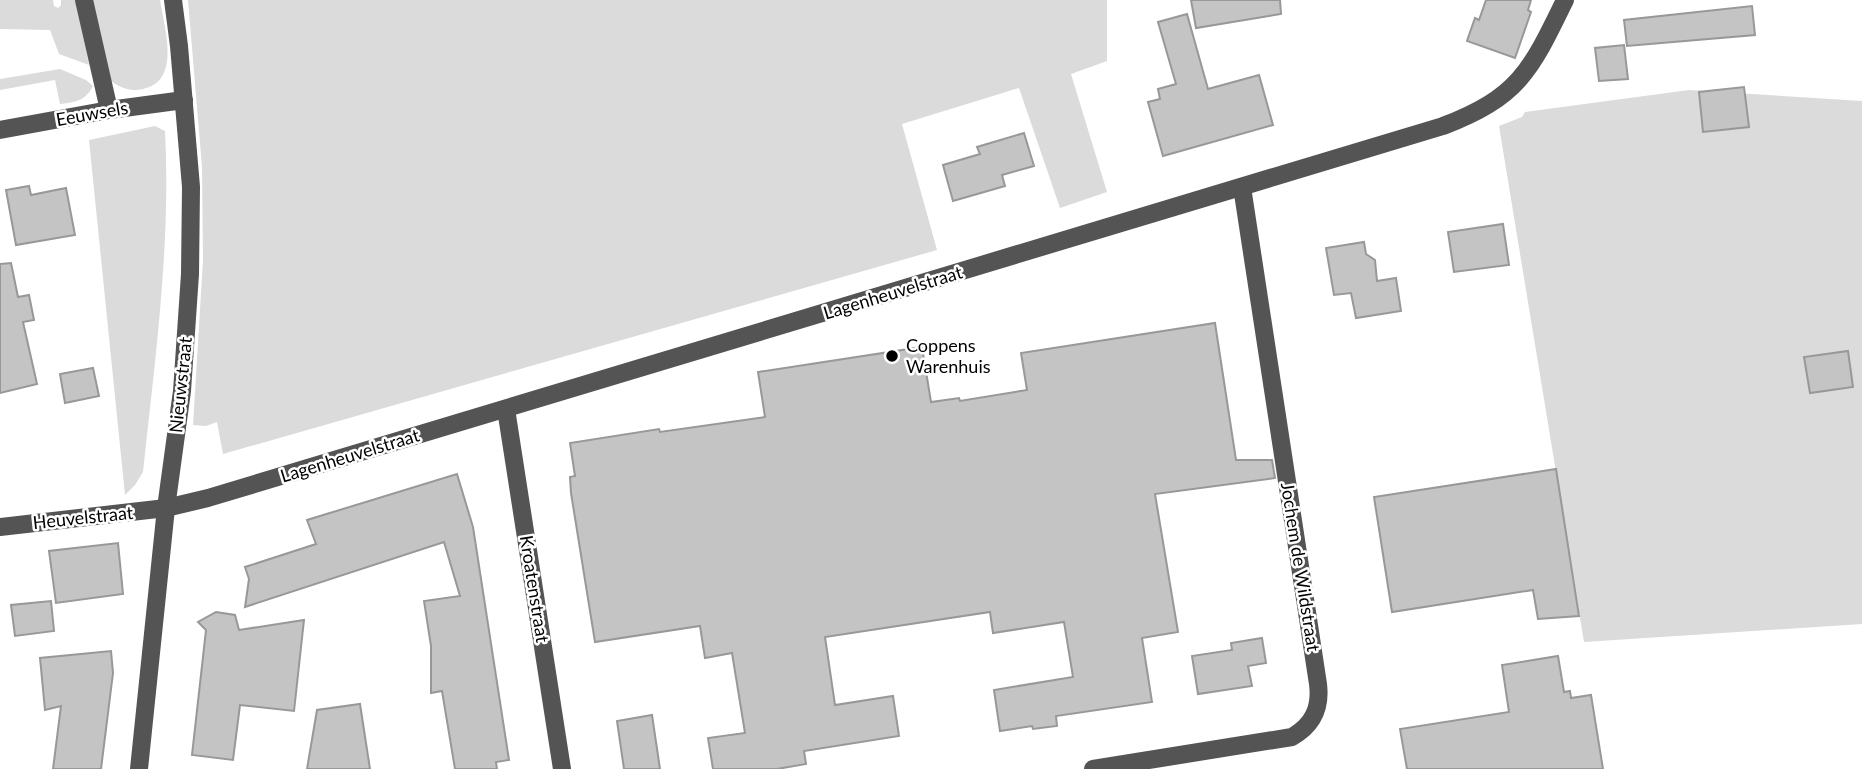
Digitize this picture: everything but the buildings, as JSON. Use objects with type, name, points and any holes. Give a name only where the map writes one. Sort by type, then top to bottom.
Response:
[{"type":"street","points":[[85,0],[109,110]]},
{"type":"street","name":"Nieuwstraat","points":[[139,769],[166,508],[182,391],[190,274],[191,187],[173,0]]},
{"type":"street","name":"Lagenheuvelstraat","points":[[166,508],[208,498],[506,409],[1242,187],[1471,115],[1500,98],[1522,80],[1544,44],[1565,0]]},
{"type":"street","name":"Eeuwsels","points":[[0,130],[109,110],[184,100]]},
{"type":"street","name":"Jochem de Wildstraat","points":[[1093,769],[1292,737],[1303,731],[1317,710],[1320,697],[1242,187]]},
{"type":"street","name":"Kroatenstraat","points":[[506,409],[562,769]]},
{"type":"street","name":"Heuvelstraat","points":[[0,527],[166,508]]},
{"type":"shaded area","points":[[0,0],[53,0],[54,6],[58,8],[61,0],[76,0],[89,65],[59,54],[50,30],[0,29]]},
{"type":"shaded area","points":[[92,0],[160,0],[168,52],[163,76],[155,84],[130,90],[111,81]]},
{"type":"shaded area","points":[[188,0],[1107,0],[1107,61],[1071,74],[1107,192],[1060,208],[1019,88],[902,124],[937,250],[223,454],[217,422],[206,426],[193,425],[203,260],[202,167]]},
{"type":"shaded area","points":[[60,69],[86,80],[93,86],[87,95],[60,104],[55,80],[0,90],[0,79]]},
{"type":"shaded area","points":[[1689,90],[1862,101],[1862,624],[1584,642],[1499,126],[1522,117],[1525,112]]},
{"type":"shaded area","points":[[155,126],[165,131],[166,216],[161,302],[143,472],[125,495],[89,140]]},
{"type":"place","name":"Coppens Warenhuis","points":[[892,356]]}]
